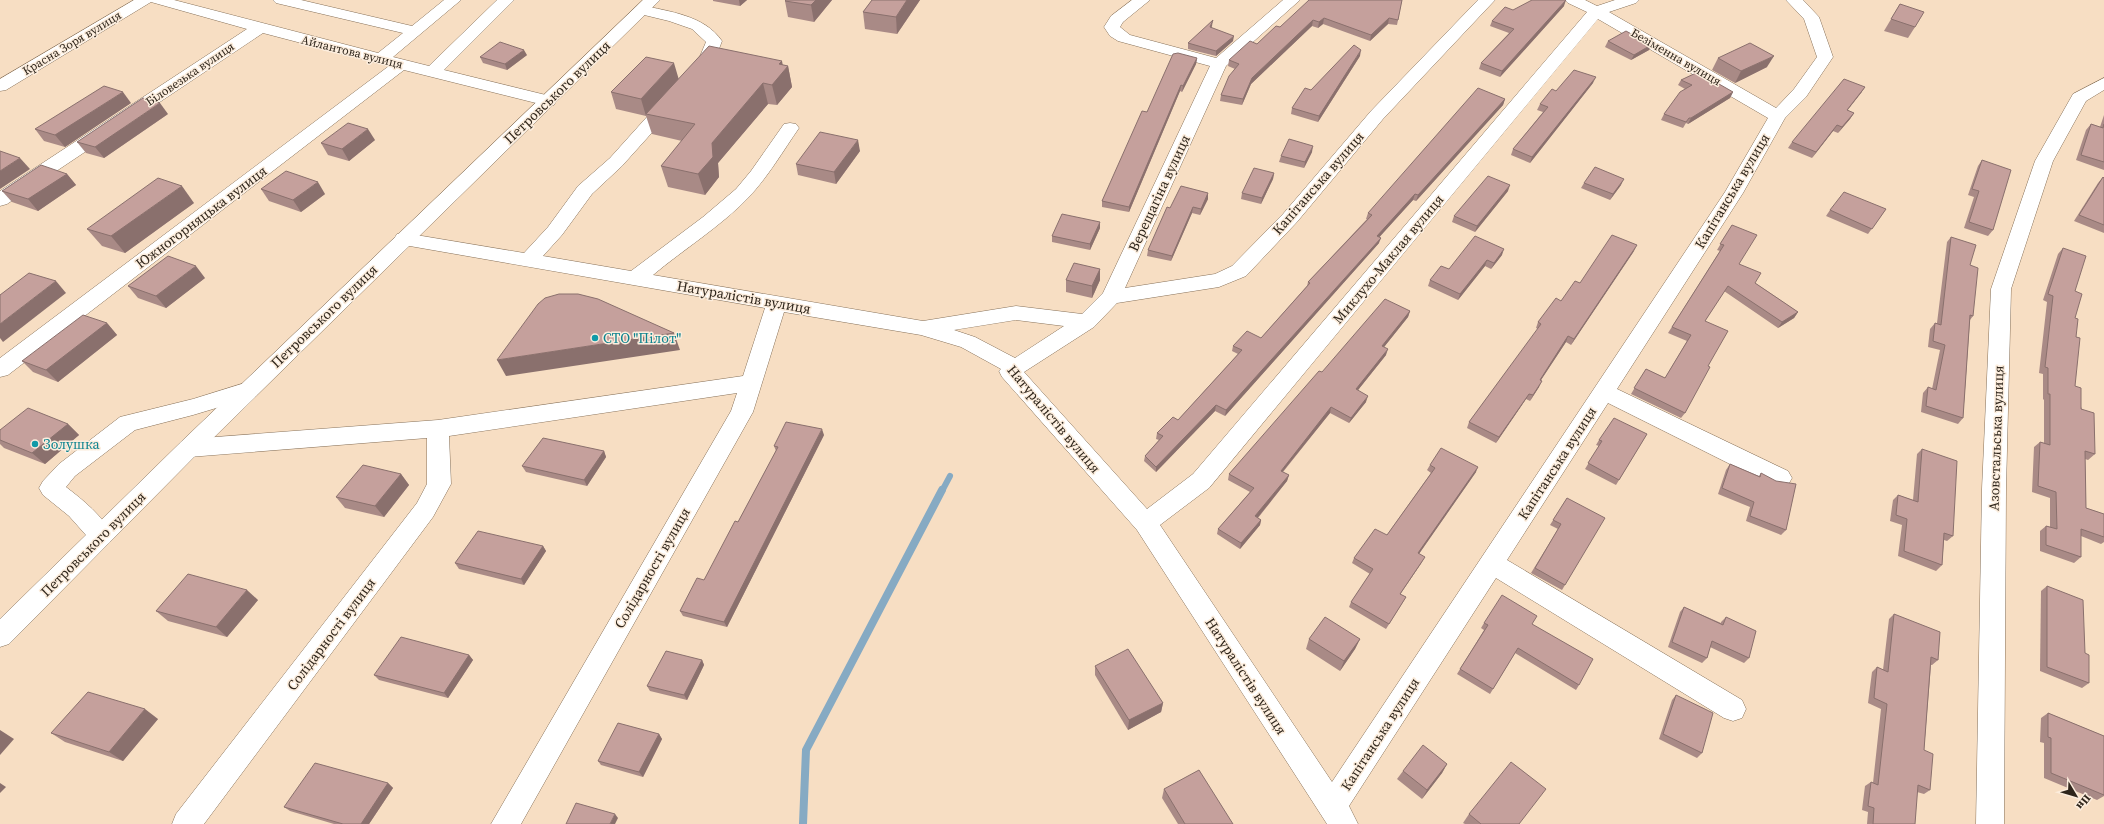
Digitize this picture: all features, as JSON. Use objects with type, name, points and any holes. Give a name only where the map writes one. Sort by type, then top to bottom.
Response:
[{"type":"street","name":"Красна Зоря вулиця","points":[[0,86],[145,0]]},
{"type":"street","name":"Айлантова вулиця","points":[[157,0],[548,102]]},
{"type":"street","points":[[282,0],[414,31]]},
{"type":"street","points":[[381,59],[453,0]]},
{"type":"street","points":[[432,72],[506,0]]},
{"type":"street","points":[[1142,0],[1117,19],[1112,27],[1116,33],[1124,38],[1219,64]]},
{"type":"street","name":"Верещагіна вулиця","points":[[1010,371],[1087,322],[1111,297],[1219,64],[1292,0]]},
{"type":"street","name":"Капітанська вулиця","points":[[1111,297],[1139,294],[1220,280],[1239,271],[1290,218],[1377,115],[1487,0]]},
{"type":"street","name":"Безіменна вулиця","points":[[1573,0],[1596,11],[1778,116]]},
{"type":"street","points":[[1596,11],[1631,0]]},
{"type":"street","name":"Капітанська вулиця","points":[[1338,816],[1492,563],[1734,193],[1778,116],[1800,93],[1826,57],[1811,17],[1794,0]]},
{"type":"street","points":[[529,260],[555,231],[585,190],[616,162],[706,62],[714,41],[698,26],[646,5]]},
{"type":"street","name":"Петровського вулиця","points":[[0,636],[248,390],[548,102],[646,5]]},
{"type":"street","name":"Миклухо-Маклая вулиця","points":[[1145,523],[1201,481],[1596,11]]},
{"type":"street","name":"Біловезька вулиця","points":[[0,200],[260,28]]},
{"type":"street","name":"Южногорняцька вулиця","points":[[0,369],[401,64]]},
{"type":"street","name":"Азовстальська вулиця","points":[[1990,824],[1994,489],[2001,288],[2044,161],[2079,98],[2104,83]]},
{"type":"street","points":[[635,279],[663,255],[735,201],[751,183],[790,128]]},
{"type":"street","name":"Натуралістів вулиця","points":[[404,239],[922,328],[968,342],[1013,366],[1010,371],[1145,523],[1338,816]]},
{"type":"street","name":"Солідарності вулиця","points":[[505,824],[742,412],[777,303]]},
{"type":"street","points":[[922,328],[1016,313],[1087,322]]},
{"type":"street","points":[[189,448],[438,429],[751,383]]},
{"type":"street","points":[[101,536],[78,509],[50,488],[67,470],[128,423],[193,407],[248,390]]},
{"type":"street","points":[[1604,392],[1780,478]]},
{"type":"street","name":"Солідарності вулиця","points":[[186,824],[425,510],[438,484],[438,429]]},
{"type":"street","points":[[1492,563],[1733,709]]},
{"type":"building","points":[[816,0],[811,5],[785,1]]},
{"type":"building","points":[[872,0],[907,0],[896,17],[863,12]]},
{"type":"building","points":[[1309,0],[1402,0],[1398,20],[1389,18],[1371,35],[1324,18],[1319,22],[1313,20],[1252,78],[1243,99],[1221,95],[1229,76],[1239,64],[1229,60],[1250,41],[1257,44],[1276,26],[1280,27]]},
{"type":"building","points":[[1532,0],[1566,0],[1502,71],[1481,63],[1514,29],[1492,21],[1505,7],[1513,10]]},
{"type":"building","points":[[1900,4],[1924,12],[1915,27],[1891,19]]},
{"type":"building","points":[[1213,20],[1210,27],[1234,36],[1216,51],[1188,43]]},
{"type":"building","points":[[1626,31],[1651,45],[1634,55],[1608,41]]},
{"type":"building","points":[[500,42],[524,50],[505,64],[480,57]]},
{"type":"building","points":[[1750,43],[1774,56],[1741,71],[1718,58]]},
{"type":"building","points":[[1354,45],[1361,50],[1319,116],[1292,108],[1305,88],[1311,90]]},
{"type":"building","points":[[709,46],[782,61],[779,64],[788,66],[772,85],[763,83],[712,143],[713,157],[698,174],[661,166],[695,124],[646,114]]},
{"type":"building","points":[[1178,53],[1197,58],[1183,86],[1181,85],[1129,207],[1102,201],[1142,111],[1147,112],[1173,54]]},
{"type":"building","points":[[646,57],[674,63],[641,99],[611,92]]},
{"type":"building","points":[[1574,70],[1596,77],[1532,157],[1513,149],[1548,107],[1540,104],[1552,89],[1556,91]]},
{"type":"building","points":[[1698,72],[1733,92],[1689,118],[1686,122],[1664,114],[1680,92],[1692,85],[1681,80]]},
{"type":"building","points":[[1844,79],[1865,87],[1847,110],[1854,113],[1842,127],[1837,125],[1816,152],[1792,142]]},
{"type":"building","points":[[104,86],[123,92],[55,135],[35,129]]},
{"type":"building","points":[[1478,88],[1505,99],[1418,195],[1415,194],[1377,236],[1381,238],[1226,410],[1216,405],[1156,467],[1145,456],[1163,436],[1157,433],[1173,417],[1178,420],[1242,350],[1233,346],[1247,331],[1261,338],[1310,283],[1308,282],[1372,215],[1368,213]]},
{"type":"building","points":[[143,98],[160,103],[95,147],[77,142]]},
{"type":"building","points":[[348,123],[368,129],[342,149],[321,143]]},
{"type":"building","points":[[2091,124],[2103,128],[2104,124],[2104,162],[2081,155]]},
{"type":"building","points":[[820,132],[858,140],[834,172],[796,164]]},
{"type":"building","points":[[1289,139],[1313,146],[1305,162],[1281,156]]},
{"type":"building","points":[[0,151],[20,158],[0,171]]},
{"type":"building","points":[[1982,160],[2011,170],[1993,230],[1969,222],[1979,191],[1972,189]]},
{"type":"building","points":[[41,165],[67,174],[28,199],[2,191]]},
{"type":"building","points":[[1595,167],[1624,179],[1613,194],[1584,183]]},
{"type":"building","points":[[1254,168],[1274,173],[1262,198],[1242,193]]},
{"type":"building","points":[[286,171],[318,182],[293,200],[261,189]]},
{"type":"building","points":[[1488,176],[1510,185],[1477,226],[1454,216]]},
{"type":"building","points":[[2103,177],[2104,178],[2104,225],[2079,215]]},
{"type":"building","points":[[158,178],[182,186],[111,236],[87,229]]},
{"type":"building","points":[[1181,186],[1208,193],[1201,209],[1193,207],[1172,256],[1148,250],[1167,207],[1170,208]]},
{"type":"building","points":[[1844,192],[1886,209],[1872,229],[1830,210]]},
{"type":"building","points":[[1062,214],[1100,222],[1090,244],[1052,236]]},
{"type":"building","points":[[1732,225],[1757,235],[1739,264],[1761,273],[1755,283],[1798,312],[1782,322],[1728,286],[1705,321],[1728,331],[1708,366],[1710,367],[1685,413],[1634,388],[1646,369],[1665,378],[1691,335],[1672,327],[1724,245],[1720,244]]},
{"type":"building","points":[[1612,235],[1637,245],[1574,339],[1568,336],[1540,380],[1542,381],[1533,395],[1529,394],[1499,437],[1469,422],[1541,324],[1538,322],[1556,298],[1561,301],[1575,281],[1580,283]]},
{"type":"building","points":[[1475,236],[1504,249],[1494,263],[1487,260],[1460,294],[1430,280],[1441,266],[1449,269]]},
{"type":"building","points":[[1951,237],[1976,245],[1970,265],[1978,268],[1973,316],[1970,315],[1963,418],[1926,406],[1928,387],[1936,390],[1945,345],[1933,341],[1935,323],[1941,325]]},
{"type":"building","points":[[2063,248],[2086,256],[2075,291],[2082,294],[2075,318],[2078,319],[2076,337],[2080,338],[2075,386],[2081,388],[2081,409],[2094,413],[2095,454],[2085,451],[2086,508],[2104,514],[2104,537],[2081,529],[2081,557],[2046,545],[2046,526],[2057,529],[2056,492],[2038,486],[2040,442],[2050,445],[2050,394],[2048,394],[2048,368],[2045,367],[2053,296],[2048,294]]},
{"type":"building","points":[[168,256],[196,266],[156,296],[128,286]]},
{"type":"building","points":[[1074,263],[1100,269],[1092,286],[1066,280]]},
{"type":"building","points":[[29,273],[56,281],[0,324],[0,295]]},
{"type":"building","points":[[559,294],[578,294],[598,299],[674,333],[497,360],[538,304],[545,298]]},
{"type":"building","points":[[1385,299],[1410,311],[1382,346],[1388,349],[1356,389],[1368,396],[1351,418],[1331,407],[1281,471],[1289,475],[1255,516],[1261,520],[1241,543],[1218,529],[1254,488],[1229,474],[1319,371],[1322,372]]},
{"type":"building","points":[[83,315],[107,323],[46,370],[22,361]]},
{"type":"building","points":[[28,408],[68,424],[32,453],[0,440],[0,430]]},
{"type":"building","points":[[1614,418],[1647,434],[1619,480],[1588,463],[1602,441],[1599,440]]},
{"type":"building","points":[[786,422],[822,429],[724,622],[680,611],[697,578],[704,580],[735,521],[738,522],[778,447],[774,446]]},
{"type":"building","points":[[543,438],[604,451],[584,480],[522,466]]},
{"type":"building","points":[[1441,448],[1478,467],[1418,553],[1425,557],[1400,594],[1406,597],[1389,624],[1351,602],[1373,569],[1354,558],[1375,529],[1387,535],[1435,468],[1430,465]]},
{"type":"building","points":[[1922,449],[1957,461],[1953,536],[1944,533],[1942,565],[1904,551],[1907,519],[1896,515],[1898,495],[1918,502]]},
{"type":"building","points":[[1730,464],[1760,477],[1761,473],[1776,481],[1796,484],[1786,530],[1750,516],[1754,502],[1722,488]]},
{"type":"building","points":[[363,465],[401,474],[375,506],[336,497]]},
{"type":"building","points":[[1567,498],[1605,518],[1565,585],[1535,568],[1561,524],[1553,520]]},
{"type":"building","points":[[478,531],[543,546],[521,579],[455,563]]},
{"type":"building","points":[[188,574],[247,590],[216,627],[156,611]]},
{"type":"building","points":[[2047,586],[2083,600],[2085,653],[2089,655],[2089,683],[2047,667]]},
{"type":"building","points":[[1502,595],[1537,616],[1532,624],[1593,659],[1579,685],[1518,648],[1493,689],[1460,669],[1488,625],[1484,623]]},
{"type":"building","points":[[1684,607],[1723,625],[1726,617],[1756,631],[1749,658],[1712,641],[1707,658],[1672,642]]},
{"type":"building","points":[[1894,614],[1940,632],[1938,660],[1931,657],[1924,750],[1933,754],[1930,790],[1918,785],[1915,824],[1873,824],[1874,808],[1868,806],[1871,782],[1878,785],[1887,704],[1874,698],[1877,667],[1888,672]]},
{"type":"building","points":[[1325,617],[1360,639],[1344,661],[1309,639]]},
{"type":"building","points":[[401,637],[469,655],[444,693],[374,675]]},
{"type":"building","points":[[1128,649],[1163,703],[1129,720],[1095,666]]},
{"type":"building","points":[[666,651],[702,660],[684,695],[647,686]]},
{"type":"building","points":[[88,692],[145,709],[109,752],[51,733]]},
{"type":"building","points":[[1676,695],[1713,713],[1702,753],[1663,734]]},
{"type":"building","points":[[2048,713],[2104,736],[2104,795],[2051,773],[2051,738],[2048,737]]},
{"type":"building","points":[[618,723],[659,734],[639,772],[598,761]]},
{"type":"building","points":[[1423,745],[1447,764],[1427,790],[1403,771]]},
{"type":"building","points":[[1511,762],[1546,789],[1519,824],[1481,824],[1469,814]]},
{"type":"building","points":[[315,763],[388,783],[361,824],[343,824],[284,807]]},
{"type":"building","points":[[1199,770],[1233,824],[1185,824],[1164,789]]},
{"type":"building","points":[[576,803],[615,814],[610,824],[566,824]]},
{"type":"waterway","points":[[942,491],[950,476]]},
{"type":"waterway","points":[[803,824],[806,750],[942,490]]},
{"type":"place","name":"СТО \"Пілот\"","points":[[595,338]]},
{"type":"place","name":"Золушка","points":[[35,444]]}]
